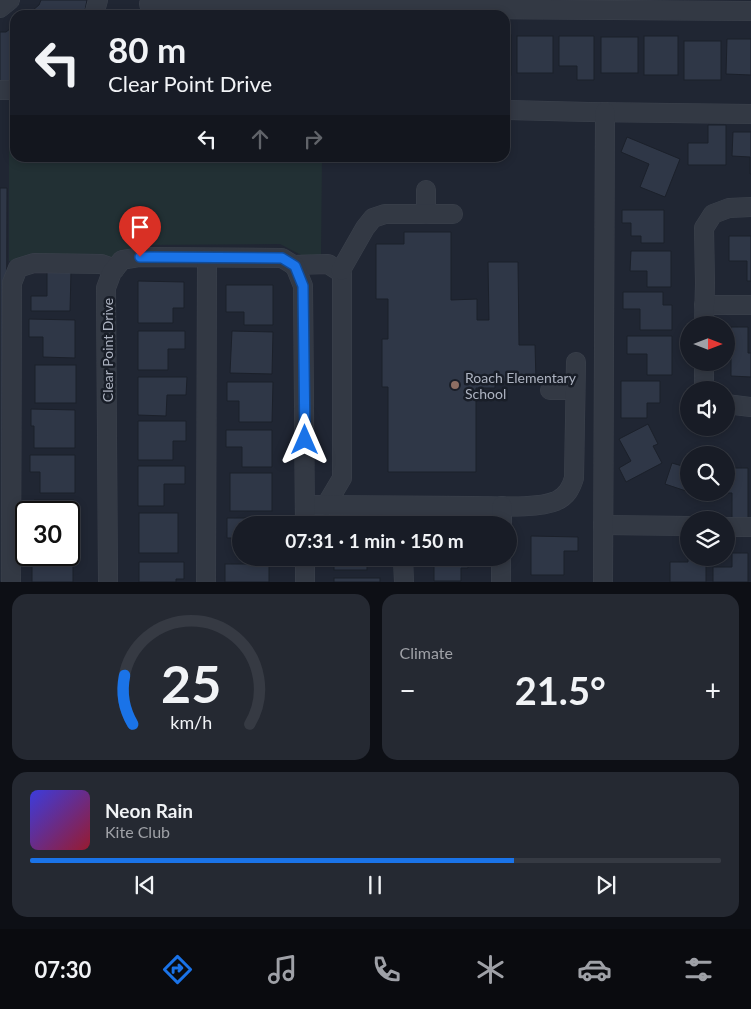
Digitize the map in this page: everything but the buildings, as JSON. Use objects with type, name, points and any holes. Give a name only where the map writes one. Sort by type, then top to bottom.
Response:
[{"type":"street","points":[[0,8],[10,0]]},
{"type":"street","points":[[147,8],[556,5],[751,11]]},
{"type":"street","points":[[510,110],[751,114]]},
{"type":"street","points":[[603,582],[605,112]]},
{"type":"street","points":[[426,190],[426,214]]},
{"type":"street","points":[[704,316],[704,228],[713,214],[729,208],[751,207]]},
{"type":"street","points":[[326,505],[342,478],[341,270],[373,218],[385,214],[453,214]]},
{"type":"street","points":[[11,582],[12,283],[18,268],[34,263],[101,264],[115,269],[122,260],[140,257],[282,258],[293,264],[328,264],[341,270]]},
{"type":"street","points":[[206,582],[207,258]]},
{"type":"street","points":[[293,264],[303,286],[305,516]]},
{"type":"street","name":"Clear Point Drive","points":[[108,582],[106,288],[115,269]]},
{"type":"street","points":[[704,304],[751,305]]},
{"type":"street","points":[[305,505],[502,506],[542,504],[557,501],[566,495],[574,478],[576,362]]},
{"type":"street","points":[[550,390],[575,390]]},
{"type":"street","points":[[735,405],[751,407]]},
{"type":"street","points":[[502,506],[502,516]]},
{"type":"street","points":[[603,526],[680,526]]},
{"type":"street","points":[[735,527],[751,527]]},
{"type":"street","points":[[305,566],[305,582]]},
{"type":"street","points":[[403,566],[404,582]]},
{"type":"street","points":[[501,566],[501,582]]},
{"type":"shaded area","points":[[9,97],[10,162],[322,162],[321,257],[303,256],[280,244],[138,245],[122,252],[113,261],[9,261]]},
{"type":"place","name":"Roach Elementary School","points":[[455,385]]},
{"type":"route","points":[[140,257],[282,258],[295,266],[303,286],[305,440]]}]
